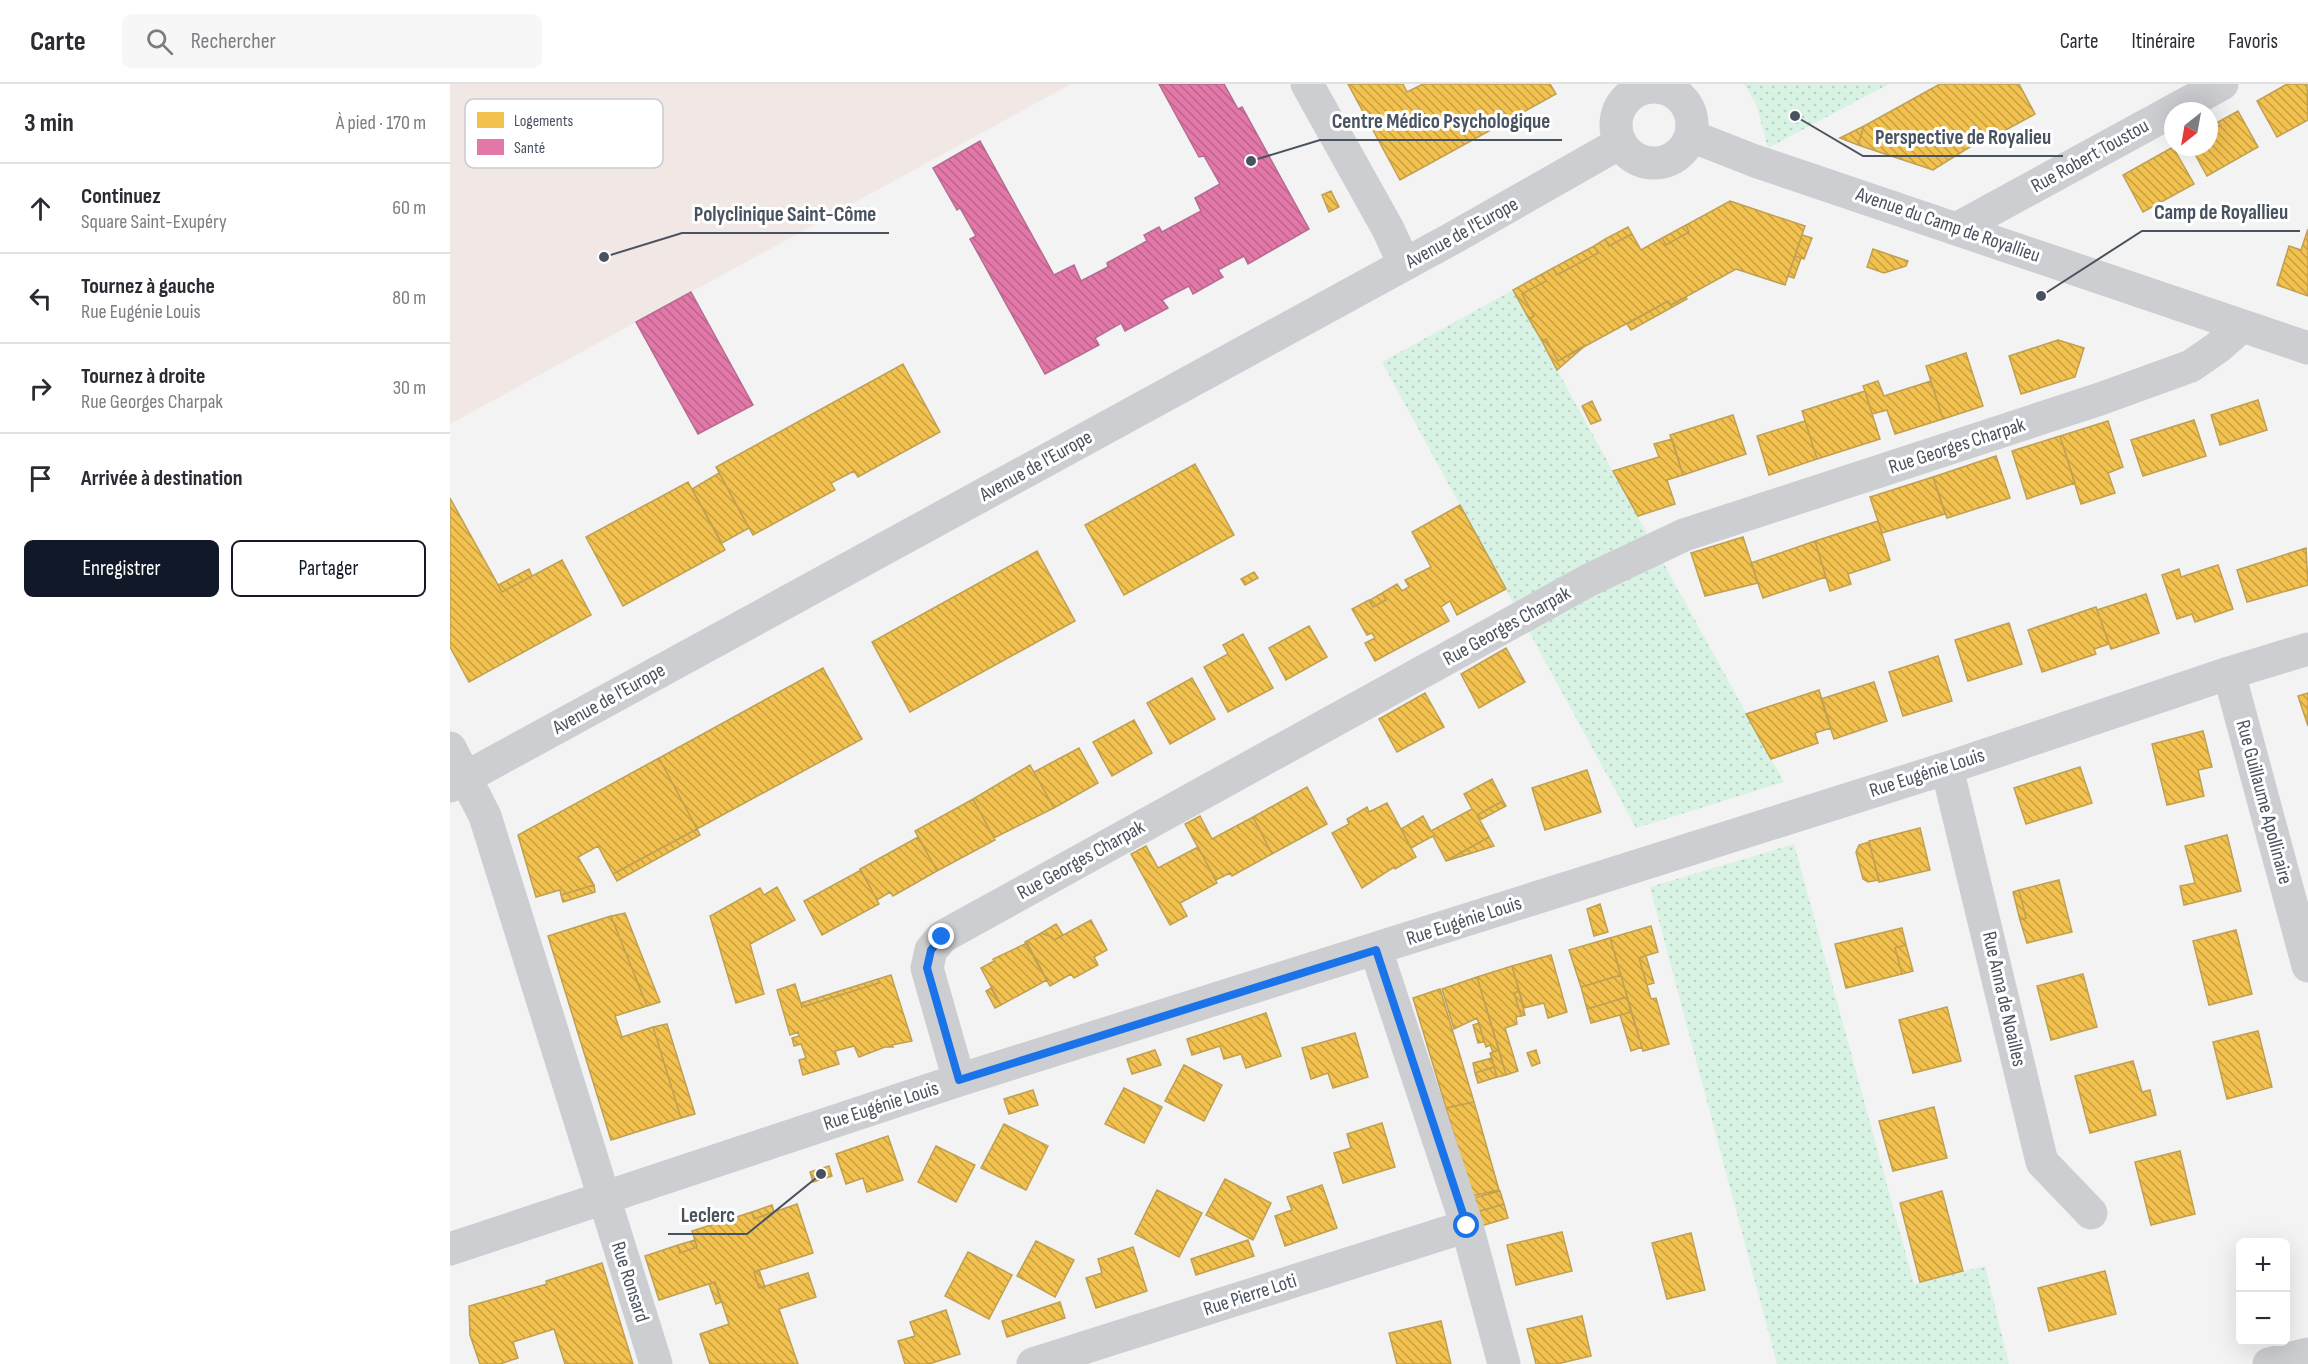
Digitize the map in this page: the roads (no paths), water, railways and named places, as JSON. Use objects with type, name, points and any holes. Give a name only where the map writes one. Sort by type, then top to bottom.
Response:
[{"type":"street","points":[[1307,84],[1388,229],[1404,264]]},
{"type":"street","name":"Rue Robert Toustou","points":[[1958,228],[2222,84]]},
{"type":"street","points":[[1653,86],[1671,90],[1685,101],[1692,118],[1691,136],[1682,152],[1675,157],[1667,162],[1649,164],[1632,157],[1620,143],[1615,124],[1621,105],[1634,87],[1653,86]]},
{"type":"street","name":"Avenue du Camp de Royallieu","points":[[1691,136],[2241,327],[2308,348]]},
{"type":"street","name":"Avenue de l'Europe","points":[[458,781],[1404,264],[1620,143]]},
{"type":"street","name":"Rue Georges Charpak","points":[[959,1080],[927,968],[931,950],[942,937],[1589,580],[1684,535],[2100,399],[2191,366],[2241,327]]},
{"type":"street","name":"Rue Eugénie Louis","points":[[450,1249],[959,1080],[1376,950],[1719,838],[1947,768],[2229,673],[2308,649]]},
{"type":"street","name":"Rue Guillaume Apollinaire","points":[[2229,673],[2308,966]]},
{"type":"street","name":"Rue Ronsard","points":[[450,748],[458,781],[485,816],[656,1364]]},
{"type":"street","name":"Rue Anna de Noailles","points":[[1947,768],[2042,1162],[2091,1213]]},
{"type":"street","points":[[1376,950],[1467,1226],[1504,1364]]},
{"type":"street","name":"Rue Pierre Loti","points":[[1033,1364],[1467,1226]]},
{"type":"street","points":[[2269,1364],[2308,1354]]},
{"type":"place","name":"Perspective de Royalieu","points":[[1795,116]]},
{"type":"place","name":"Centre Médico Psychologique","points":[[1251,161]]},
{"type":"place","name":"Polyclinique Saint-Côme","points":[[604,257]]},
{"type":"place","name":"Camp de Royallieu","points":[[2041,296]]},
{"type":"place","name":"Leclerc","points":[[821,1174]]}]
